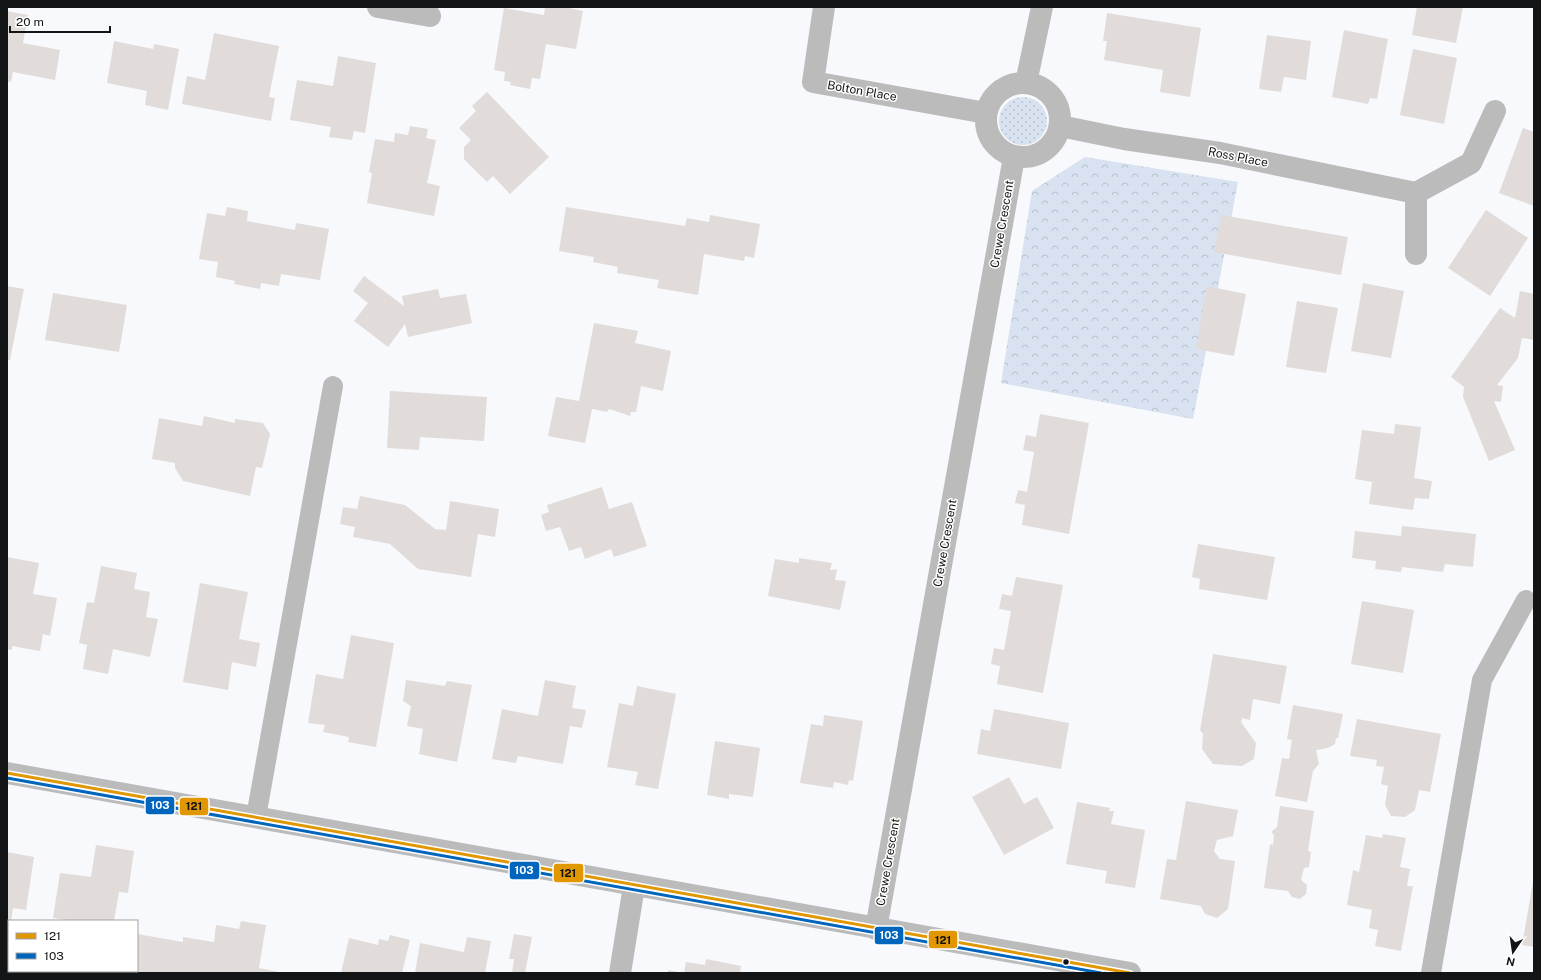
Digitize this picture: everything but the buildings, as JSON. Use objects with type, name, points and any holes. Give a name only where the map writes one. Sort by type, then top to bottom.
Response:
[{"type":"street","points":[[378,7],[430,16]]},
{"type":"street","name":"Bolton Place","points":[[824,7],[813,82],[986,113]]},
{"type":"street","points":[[1026,83],[1039,28],[1042,7]]},
{"type":"street","points":[[1026,83],[1038,86],[1048,93],[1055,102],[1059,114],[1060,126],[1056,138],[1049,147],[1038,154],[1027,157],[1014,157],[1004,153],[994,146],[988,136],[985,125],[986,113],[989,103],[996,94],[1015,84],[1026,83]]},
{"type":"street","points":[[1416,254],[1416,193],[1471,163],[1495,111]]},
{"type":"street","name":"Ross Place","points":[[1060,126],[1124,139],[1220,152],[1416,193]]},
{"type":"street","name":"Crewe Crescent","points":[[876,929],[1014,157]]},
{"type":"street","points":[[7,773],[634,886],[1130,973]]},
{"type":"street","points":[[620,973],[634,886]]},
{"type":"lane","points":[[256,817],[333,386]]},
{"type":"lane","points":[[1431,973],[1482,680],[1526,600]]},
{"type":"green space","points":[[1023,97],[1032,99],[1040,104],[1045,112],[1047,121],[1045,130],[1040,138],[1032,143],[1023,145],[1014,143],[1006,138],[1001,130],[999,121],[1001,112],[1006,104],[1014,99]]},
{"type":"green space","points":[[1085,157],[1238,182],[1193,419],[1001,383],[1032,191]]},
{"type":"transit line","name":"121","points":[[7,773],[1130,973]]},
{"type":"transit line","name":"103","points":[[7,778],[1101,973]]}]
